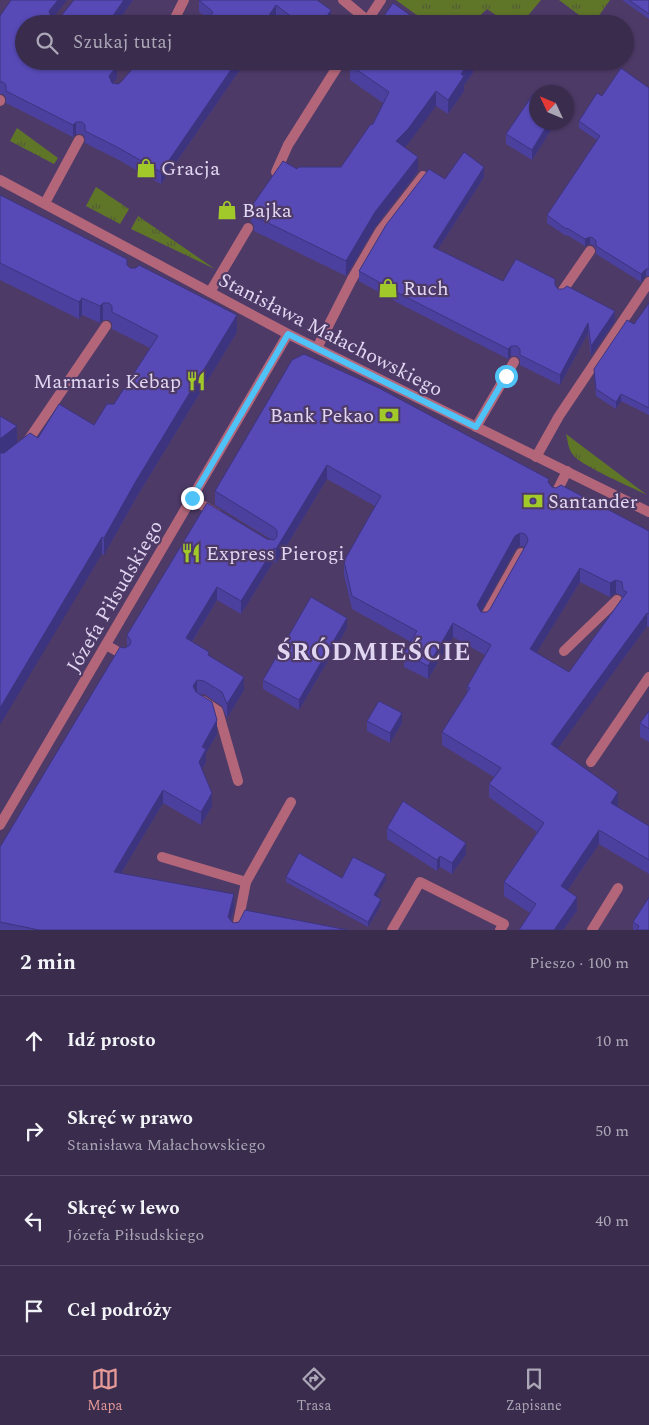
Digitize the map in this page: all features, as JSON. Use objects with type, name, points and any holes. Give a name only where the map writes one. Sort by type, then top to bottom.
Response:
[{"type":"street","points":[[176,15],[184,0]]},
{"type":"street","points":[[344,0],[359,15]]},
{"type":"street","points":[[371,15],[381,0]]},
{"type":"street","points":[[276,172],[288,145],[335,70]]},
{"type":"street","points":[[44,204],[79,140]]},
{"type":"street","points":[[317,348],[352,278],[380,231],[423,176]]},
{"type":"street","name":"Stanisława Małachowskiego","points":[[0,180],[143,261],[210,292],[288,334],[649,512]]},
{"type":"street","points":[[210,292],[248,228]]},
{"type":"street","points":[[561,293],[590,251]]},
{"type":"street","points":[[536,457],[560,416],[649,282]]},
{"type":"street","points":[[19,450],[25,446],[106,326]]},
{"type":"street","name":"Józefa Piłsudskiego","points":[[0,825],[288,334]]},
{"type":"street","points":[[476,427],[514,362]]},
{"type":"street","points":[[555,495],[567,471]]},
{"type":"street","points":[[192,498],[224,518]]},
{"type":"street","points":[[484,619],[521,553]]},
{"type":"street","points":[[564,651],[617,600]]},
{"type":"street","points":[[106,645],[124,655]]},
{"type":"street","points":[[591,762],[649,677]]},
{"type":"street","points":[[200,700],[218,711],[238,781]]},
{"type":"street","points":[[235,930],[246,882],[291,802]]},
{"type":"street","points":[[162,857],[246,882]]},
{"type":"street","points":[[392,930],[420,882],[504,924],[500,930]]},
{"type":"street","points":[[592,930],[618,888]]},
{"type":"green space","points":[[396,0],[541,0],[528,15],[496,15],[487,9],[481,15],[417,15]]},
{"type":"green space","points":[[559,0],[610,0],[599,15],[579,15]]},
{"type":"green space","points":[[17,128],[58,158],[54,164],[10,141]]},
{"type":"green space","points":[[96,187],[129,209],[120,224],[86,206]]},
{"type":"green space","points":[[138,216],[215,269],[131,229]]},
{"type":"green space","points":[[566,434],[647,495],[579,461],[570,451]]},
{"type":"building","points":[[11,0],[58,0],[49,11],[50,15],[15,15],[15,70],[114,70],[109,76],[112,83],[118,84],[131,70],[231,70],[161,172],[85,131],[85,125],[82,122],[76,122],[73,125],[6,91],[6,85],[0,82],[0,16]]},
{"type":"building","points":[[74,0],[124,0],[113,15],[62,15]]},
{"type":"building","points":[[199,0],[317,0],[331,10],[328,15],[289,15],[276,5],[269,15],[211,15],[213,12]]},
{"type":"building","points":[[629,0],[649,0],[649,14]]},
{"type":"building","points":[[393,3],[410,15],[384,15]]},
{"type":"building","points":[[357,70],[464,70],[461,74],[464,76],[448,100],[436,91],[408,129],[396,141],[418,157],[375,212],[346,261],[254,216],[254,210],[251,207],[283,161],[297,169],[299,167],[341,167],[370,125],[373,124],[389,92]]},
{"type":"building","points":[[620,70],[624,70],[649,88],[649,269],[646,269],[641,274],[596,246],[596,241],[593,238],[585,239],[566,229],[547,215],[600,136],[579,121],[597,93],[602,96]]},
{"type":"building","points":[[529,100],[529,130],[544,130],[532,150],[506,134]]},
{"type":"building","points":[[464,152],[484,167],[433,247],[503,281],[516,259],[555,279],[555,285],[558,289],[563,289],[567,286],[615,311],[591,346],[588,323],[560,375],[520,355],[520,349],[517,346],[511,346],[508,349],[359,271],[386,225],[429,169],[445,179]]},
{"type":"building","points":[[0,195],[127,259],[127,265],[130,268],[136,268],[139,265],[237,315],[0,708],[0,453],[4,453],[30,433],[38,438],[59,404],[94,425],[107,404],[114,404],[158,336],[112,312],[112,306],[109,303],[103,303],[100,306],[82,298],[79,302],[0,263]]},
{"type":"building","points":[[649,303],[649,408],[621,394],[616,402],[596,389],[594,369],[627,320],[634,324]]},
{"type":"building","points":[[304,354],[379,388],[549,479],[548,482],[552,487],[556,488],[561,485],[649,531],[649,614],[647,613],[551,744],[618,792],[611,803],[649,826],[649,860],[599,830],[561,886],[577,897],[554,930],[519,930],[536,904],[504,882],[544,823],[489,784],[501,768],[442,732],[470,688],[467,687],[491,645],[453,623],[428,666],[404,653],[417,631],[352,596],[344,561],[381,496],[327,465],[276,549],[274,548],[241,601],[217,587],[186,638],[209,652],[208,655],[244,677],[227,704],[222,692],[204,681],[197,680],[193,686],[196,692],[212,702],[217,720],[202,747],[206,749],[199,762],[212,793],[201,812],[163,790],[114,872],[234,894],[228,917],[233,923],[239,922],[245,910],[348,930],[39,930],[0,922],[0,847],[120,647],[125,648],[130,645],[131,641],[127,635],[207,503],[267,539],[274,540],[277,537],[275,528],[215,491],[292,360]],"holes":[[[520,533],[525,534],[528,539],[527,543],[490,609],[487,612],[481,612],[477,605],[515,536]],[[580,568],[610,583],[616,580],[622,582],[623,590],[627,592],[569,672],[530,649]]]},
{"type":"building","points":[[0,416],[17,426],[0,439]]},
{"type":"building","points":[[311,597],[347,618],[299,700],[263,680]]},
{"type":"building","points":[[379,701],[402,713],[390,733],[367,721]]},
{"type":"building","points":[[649,711],[649,729],[640,723]]},
{"type":"building","points":[[403,801],[466,843],[452,863],[440,856],[437,860],[387,828]]},
{"type":"building","points":[[299,853],[342,878],[353,857],[386,874],[374,895],[381,899],[368,922],[286,877]]},
{"type":"building","points":[[649,897],[649,930],[637,930],[639,926],[633,922]]},
{"type":"place","name":"Gracja","points":[[146,168]]},
{"type":"place","name":"Bajka","points":[[227,210]]},
{"type":"place","name":"Ruch","points":[[388,288]]},
{"type":"place","name":"Marmaris Kebap","points":[[196,381]]},
{"type":"place","name":"Bank Pekao","points":[[389,415]]},
{"type":"place","name":"Santander","points":[[533,501]]},
{"type":"place","name":"Express Pierogi","points":[[191,553]]},
{"type":"district","name":"ŚRÓDMIEŚCIE","points":[[374,651]]},
{"type":"route","points":[[192,498],[288,334],[476,427],[506,376]]}]
